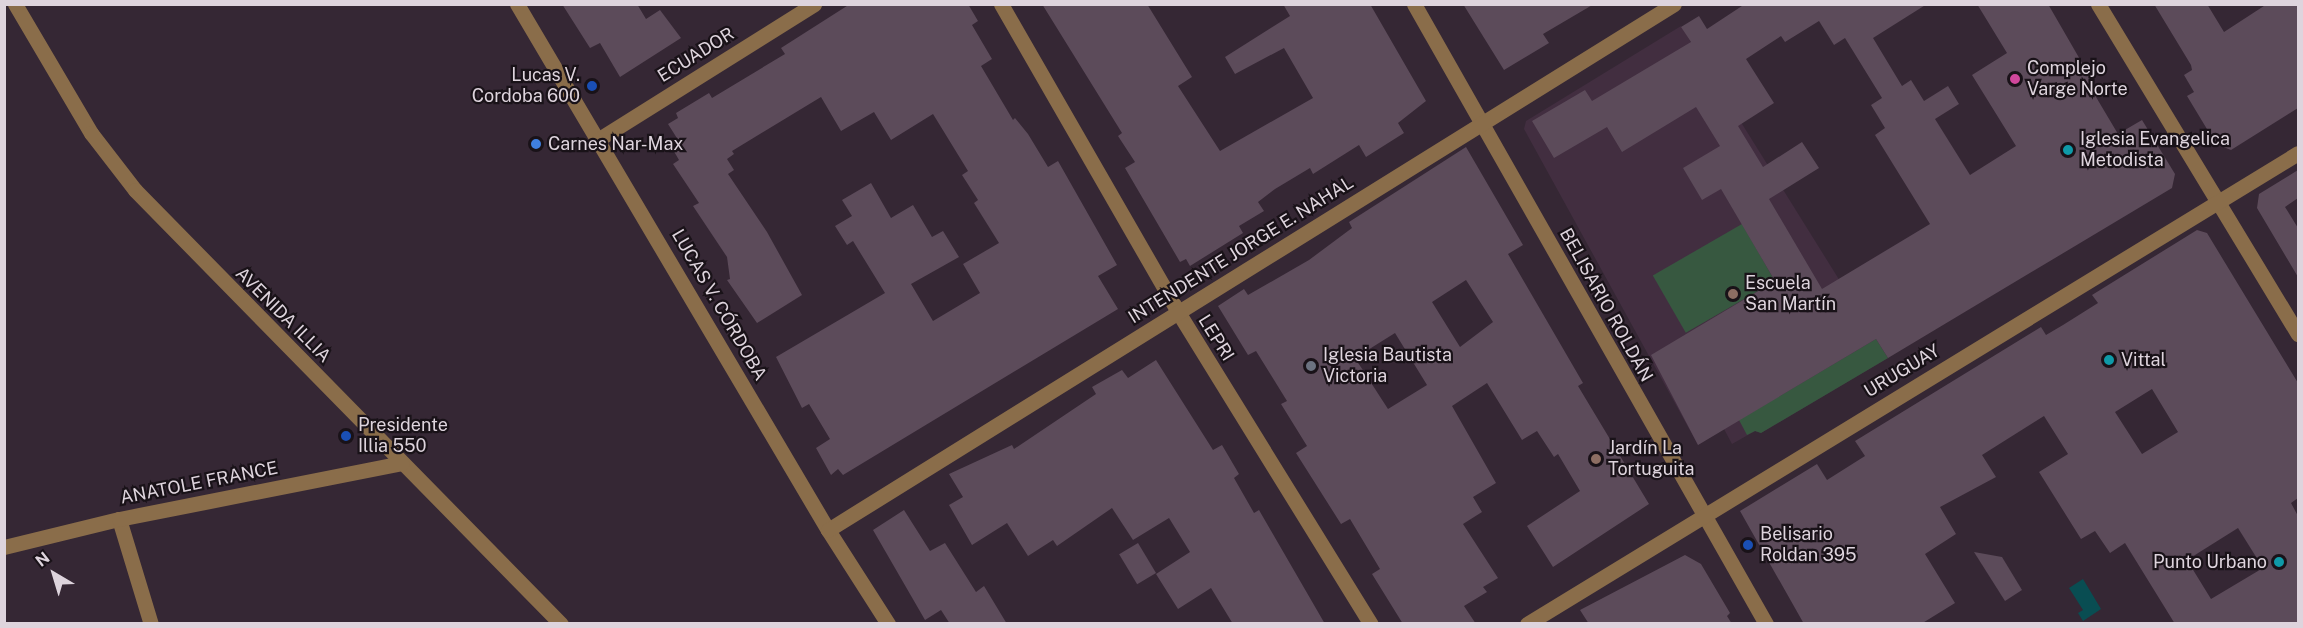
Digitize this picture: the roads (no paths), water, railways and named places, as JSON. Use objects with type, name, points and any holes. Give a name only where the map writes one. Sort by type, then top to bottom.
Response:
[{"type":"street","name":"AVENIDA ILLIA","points":[[15,4],[91,133],[135,190],[561,624]]},
{"type":"street","name":"LUCAS V. CÓRDOBA","points":[[517,4],[599,139],[828,530],[888,624]]},
{"type":"street","name":"ECUADOR","points":[[599,139],[814,4]]},
{"type":"street","name":"LEPRI","points":[[1001,4],[1178,312],[1371,624]]},
{"type":"street","name":"BELISARIO ROLDÁN","points":[[1414,4],[1766,624]]},
{"type":"street","name":"INTENDENTE JORGE E. NAHAL","points":[[828,530],[1674,4]]},
{"type":"street","points":[[2098,4],[2298,334]]},
{"type":"street","name":"URUGUAY","points":[[1527,624],[1702,514],[2219,203],[2298,153]]},
{"type":"street","name":"ANATOLE FRANCE","points":[[4,547],[119,519],[401,463]]},
{"type":"street","points":[[119,519],[151,624]]},
{"type":"water","points":[[2083,579],[2101,609],[2083,621],[2078,613],[2083,610],[2069,588]]},
{"type":"place","name":"Complejo Varge Norte","points":[[2015,79]]},
{"type":"place","name":"Lucas V. Cordoba 600","points":[[592,86]]},
{"type":"place","name":"Carnes Nar-Max","points":[[536,144]]},
{"type":"place","name":"Iglesia Evangelica Metodista","points":[[2068,150]]},
{"type":"place","name":"Escuela San Martín","points":[[1733,294]]},
{"type":"place","name":"Vittal","points":[[2109,360]]},
{"type":"place","name":"Iglesia Bautista Victoria","points":[[1311,366]]},
{"type":"place","name":"Presidente Illia 550","points":[[346,436]]},
{"type":"place","name":"Jardín La Tortuguita","points":[[1596,459]]},
{"type":"place","name":"Belisario Roldan 395","points":[[1748,545]]},
{"type":"place","name":"Punto Urbano","points":[[2279,562]]}]
